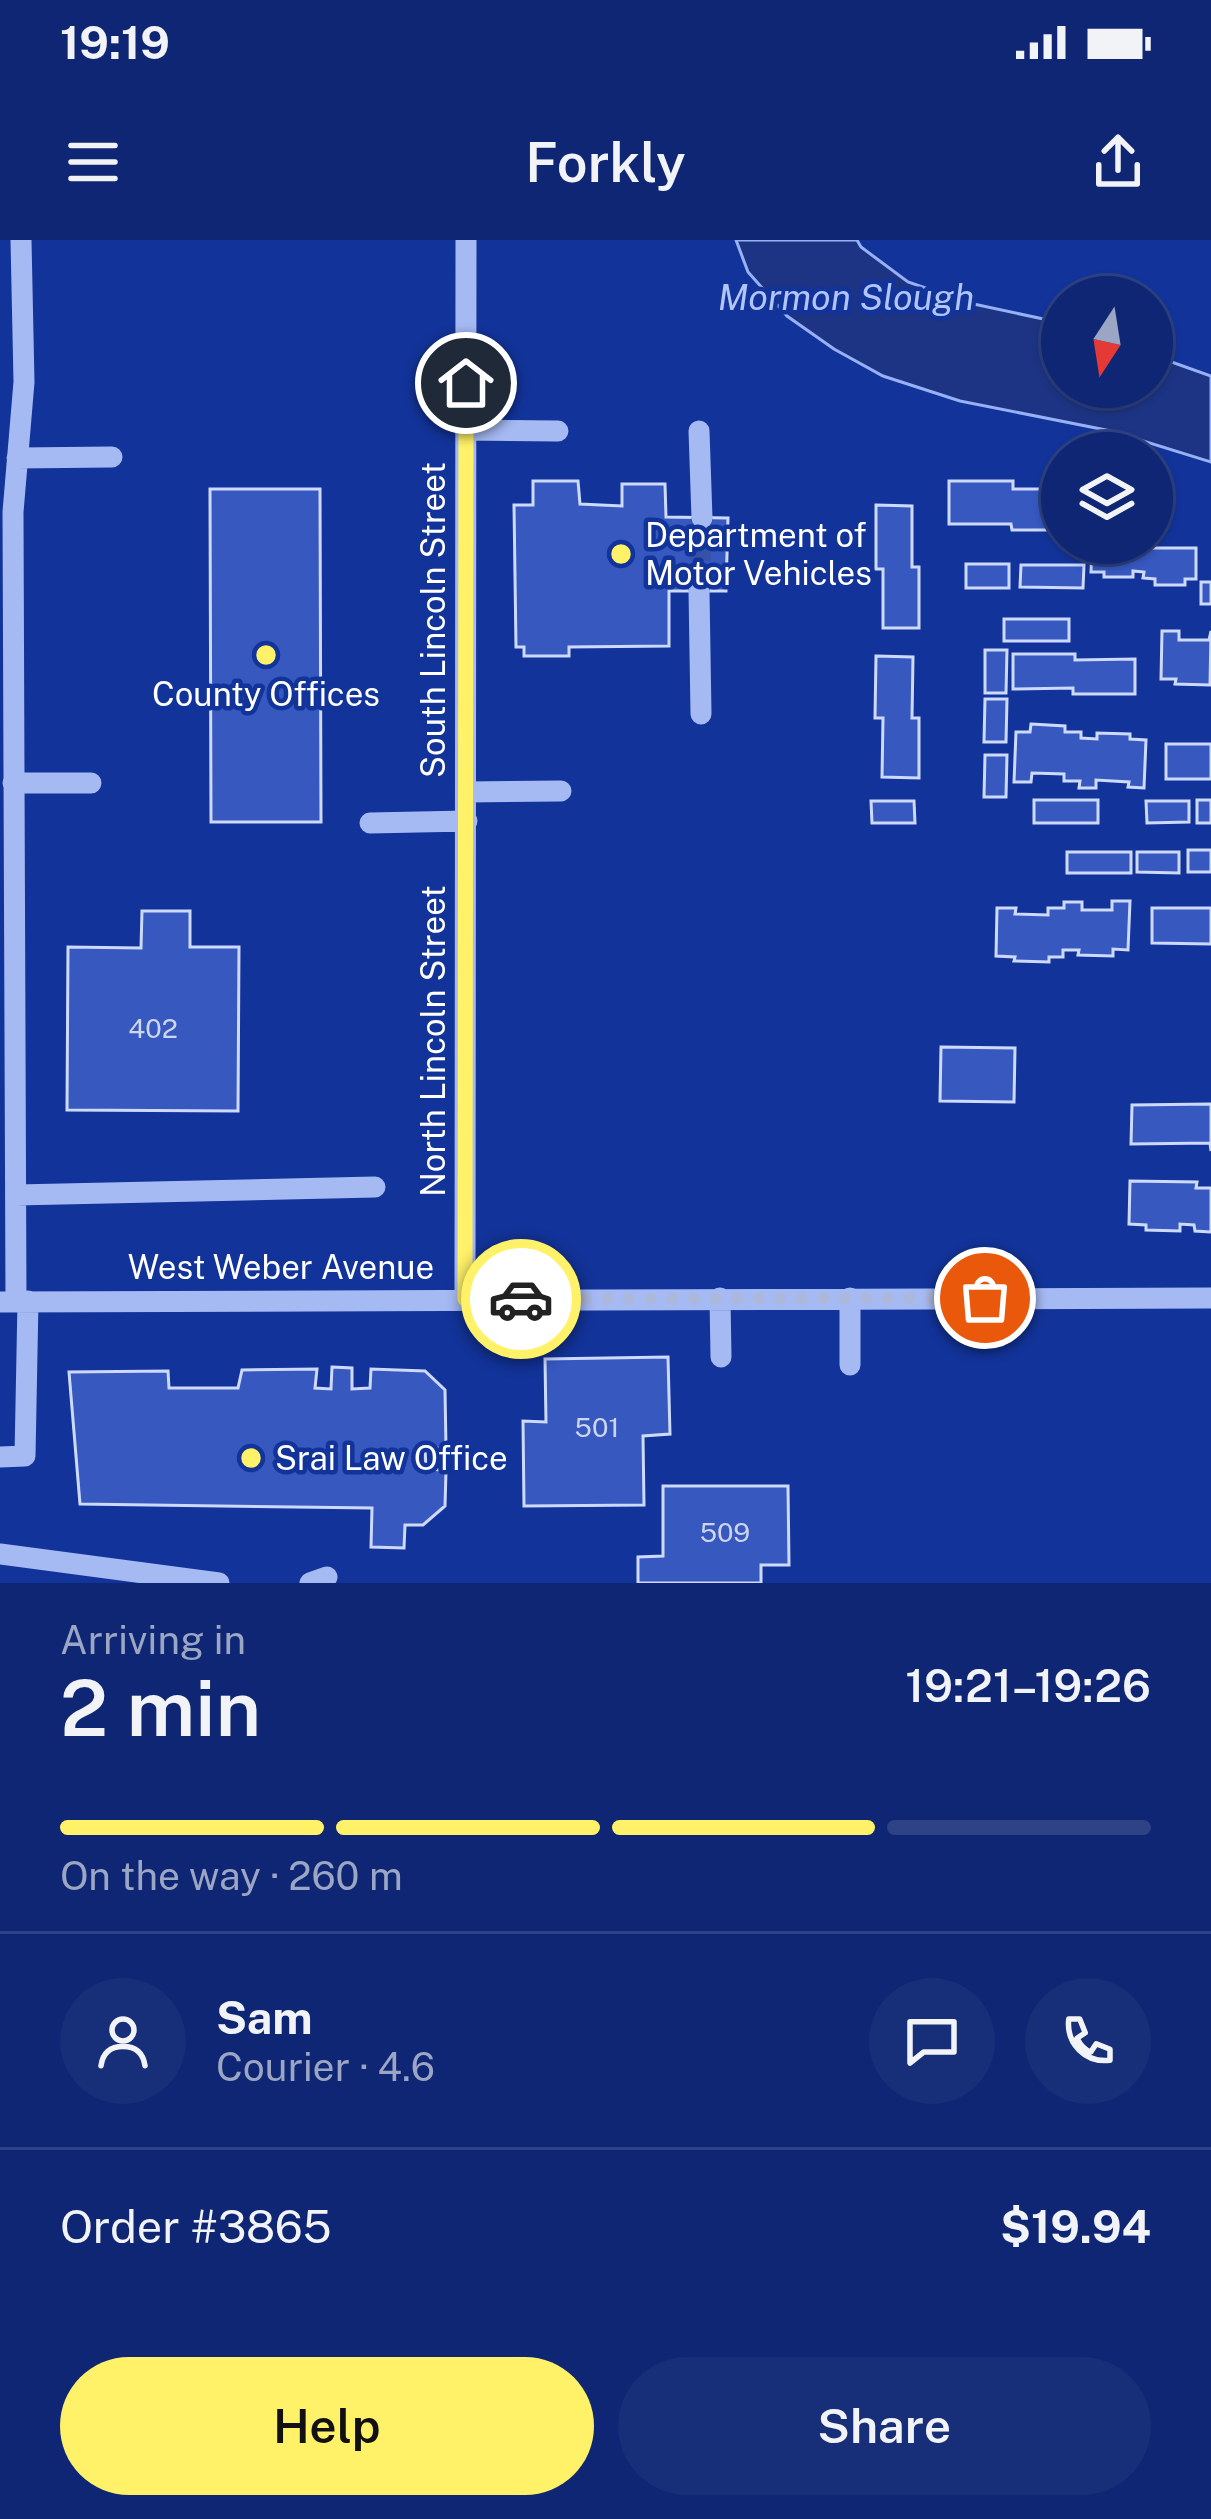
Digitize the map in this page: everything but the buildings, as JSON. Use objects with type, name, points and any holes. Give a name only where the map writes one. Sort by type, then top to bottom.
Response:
[{"type":"street","points":[[0,1456],[25,1456],[15,1301],[8,865],[13,783],[11,450],[24,382],[21,240]]},
{"type":"street","name":"South Lincoln Street","points":[[466,240],[466,855]]},
{"type":"street","points":[[465,430],[558,430]]},
{"type":"street","points":[[699,431],[702,518]]},
{"type":"street","points":[[11,450],[112,458]]},
{"type":"street","points":[[699,591],[701,714]]},
{"type":"street","points":[[13,783],[92,783]]},
{"type":"street","points":[[466,792],[561,791]]},
{"type":"street","points":[[370,823],[466,821]]},
{"type":"street","name":"North Lincoln Street","points":[[465,1299],[466,855]]},
{"type":"street","points":[[16,1195],[375,1186]]},
{"type":"street","points":[[720,1298],[722,1357]]},
{"type":"street","points":[[850,1298],[850,1365]]},
{"type":"street","name":"West Weber Avenue","points":[[15,1301],[1211,1298]]},
{"type":"street","points":[[0,1554],[219,1583]]},
{"type":"water","name":"Mormon Slough","points":[[736,240],[857,240],[908,282],[969,303],[1041,318],[1041,408],[1173,408],[1173,362],[1211,376],[1211,462],[1173,450],[1173,432],[1114,432],[960,401],[883,376],[787,316],[748,272]]},
{"type":"tunnel","points":[[699,591],[702,518]]},
{"type":"way so far","points":[[521,1299],[985,1298]]},
{"type":"place","name":"Department of Motor Vehicles","points":[[621,554]]},
{"type":"place","name":"County Offices","points":[[266,655]]},
{"type":"place","name":"Srai Law Office","points":[[251,1458]]},
{"type":"route","points":[[466,383],[465,1299],[521,1299]]}]
